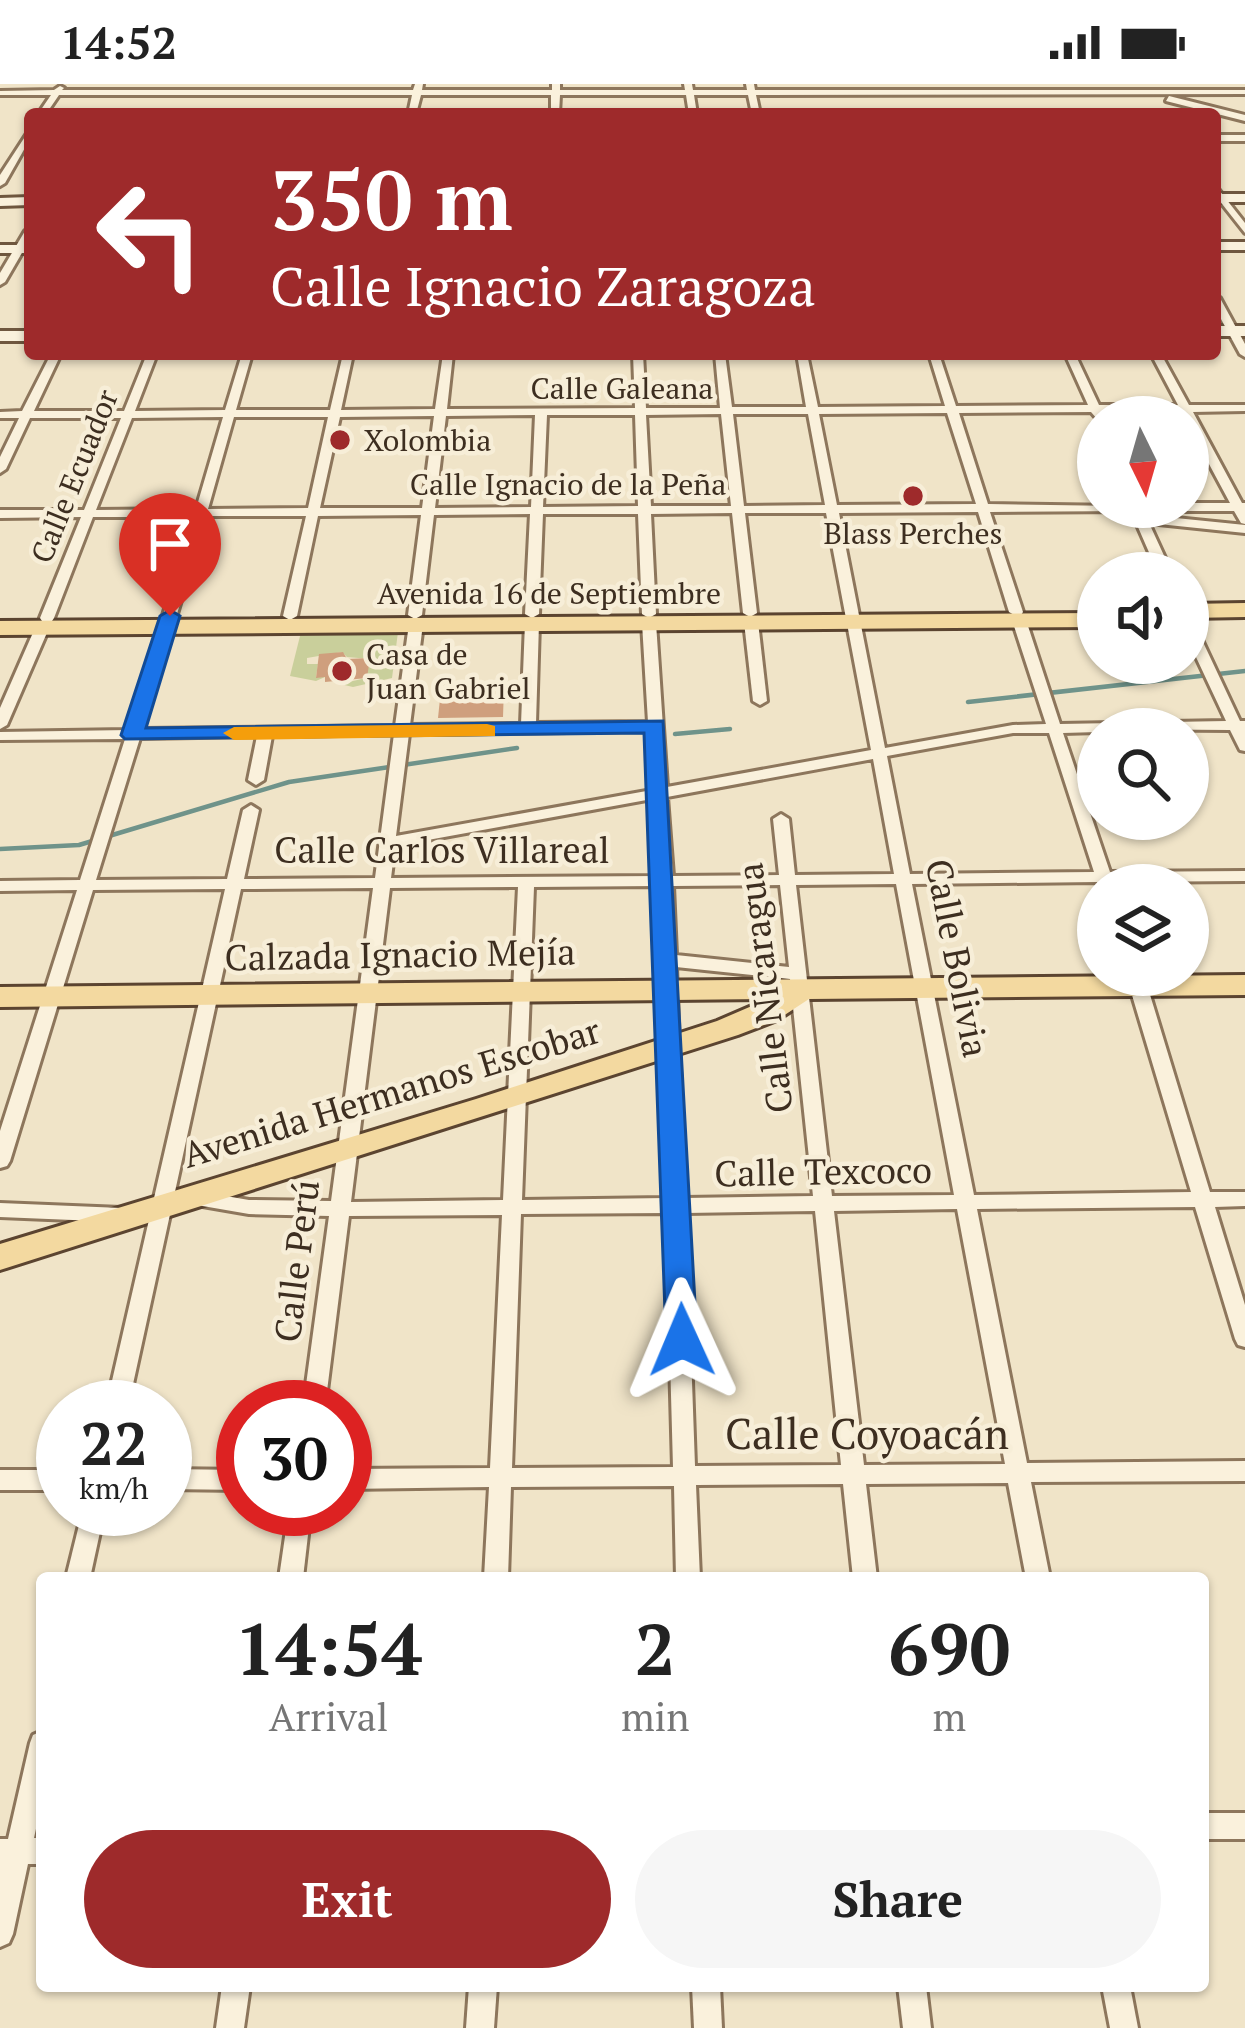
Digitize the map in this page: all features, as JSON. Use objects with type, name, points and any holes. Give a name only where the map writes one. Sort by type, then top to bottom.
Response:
[{"type":"main road","points":[[0,249],[24,249]]},
{"type":"main road","points":[[1209,617],[1245,615]]},
{"type":"main road","name":"Avenida 16 de Septiembre","points":[[169,621],[290,616],[416,620]]},
{"type":"main road","name":"Avenida 16 de Septiembre","points":[[0,628],[169,621],[1077,616]]},
{"type":"main road","name":"Avenida 16 de Septiembre","points":[[0,617],[44,623]]},
{"type":"main road","name":"Calzada Ignacio Mejía","points":[[0,997],[518,991],[667,975],[928,986],[1077,982]]},
{"type":"main road","name":"Avenida Hermanos Escobar","points":[[0,1257],[513,1100],[761,1016],[799,983]]},
{"type":"main road","name":"Calzada Ignacio Mejía","points":[[1209,983],[1245,985]]},
{"type":"street","points":[[1112,84],[1208,108]]},
{"type":"street","points":[[0,93],[59,88],[1211,88],[1245,92]]},
{"type":"street","points":[[1023,88],[1033,103]]},
{"type":"street","points":[[1085,88],[1094,103]]},
{"type":"street","points":[[1211,88],[1245,137]]},
{"type":"street","points":[[1221,112],[1245,118]]},
{"type":"street","points":[[0,150],[24,150]]},
{"type":"street","points":[[0,183],[24,150]]},
{"type":"street","points":[[1221,199],[1245,230]]},
{"type":"street","points":[[0,282],[24,249]]},
{"type":"street","points":[[1231,331],[1245,354]]},
{"type":"street","points":[[0,470],[53,360]]},
{"type":"street","name":"Calle Ecuador","points":[[0,725],[150,360]]},
{"type":"street","points":[[0,1161],[245,360]]},
{"type":"street","points":[[290,616],[347,360]]},
{"type":"street","name":"Calle Perú","points":[[318,1380],[447,360]]},
{"type":"street","points":[[638,360],[665,880],[688,1572]]},
{"type":"street","points":[[721,360],[760,701]]},
{"type":"street","name":"Calle Bolivia","points":[[803,360],[878,754],[928,986],[1037,1572]]},
{"type":"street","points":[[936,360],[1100,864]]},
{"type":"street","points":[[1073,360],[1089,396]]},
{"type":"street","points":[[1159,360],[1179,396]]},
{"type":"street","name":"Calle Galeana","points":[[1209,408],[1245,408]]},
{"type":"street","name":"Calle Galeana","points":[[0,415],[952,409],[1077,412]]},
{"type":"street","points":[[528,730],[541,412]]},
{"type":"street","points":[[1209,453],[1243,516]]},
{"type":"street","name":"Calle Ignacio de la Peña","points":[[0,514],[1077,510]]},
{"type":"street","name":"Calle Ignacio de la Peña","points":[[1209,511],[1243,516]]},
{"type":"street","points":[[1209,514],[1243,516]]},
{"type":"street","points":[[1209,670],[1240,725],[1245,747]]},
{"type":"street","points":[[387,843],[979,734],[1055,726],[1240,725]]},
{"type":"street","points":[[256,780],[265,733]]},
{"type":"street","points":[[0,736],[656,733]]},
{"type":"street","points":[[125,1380],[175,1200],[208,995],[251,810]]},
{"type":"street","name":"Calle Nicaragua","points":[[781,819],[864,1572]]},
{"type":"street","name":"Calle Carlos Villareal","points":[[1209,877],[1245,876]]},
{"type":"street","points":[[496,1572],[508,1208],[526,881]]},
{"type":"street","name":"Calle Carlos Villareal","points":[[0,886],[1077,881]]},
{"type":"street","points":[[1142,996],[1245,1339]]},
{"type":"street","name":"Calle Texcoco","points":[[175,1200],[340,1210],[1245,1199]]},
{"type":"street","points":[[0,1210],[126,1215]]},
{"type":"street","name":"Calle Coyoacán","points":[[372,1479],[1245,1471]]},
{"type":"street","points":[[0,1480],[36,1480]]},
{"type":"street","points":[[79,1572],[88,1536]]},
{"type":"street","points":[[292,1572],[296,1536]]},
{"type":"street","points":[[0,1934],[36,1773]]},
{"type":"street","points":[[1209,1826],[1245,1826]]},
{"type":"street","points":[[230,2028],[235,1992]]},
{"type":"street","points":[[480,2028],[483,1992]]},
{"type":"street","points":[[706,1992],[707,2028]]},
{"type":"street","points":[[913,1992],[917,2028]]},
{"type":"street","points":[[1116,1992],[1124,2028]]},
{"type":"green space","points":[[301,632],[398,632],[392,678],[353,687],[340,684],[366,678],[370,659],[347,657],[342,652],[307,658],[307,664],[318,664],[316,677],[325,677],[316,681],[290,676]]},
{"type":"building","name":"Casa de Juan Gabriel","points":[[343,652],[347,659],[370,658],[367,678],[325,682],[325,677],[316,678],[319,654]]},
{"type":"building","points":[[504,686],[503,717],[438,718],[441,689]]},
{"type":"waterway","points":[[968,702],[1245,671]]},
{"type":"waterway","points":[[675,734],[730,729]]},
{"type":"waterway","points":[[0,849],[79,845],[289,782],[517,748]]},
{"type":"slow traffic","points":[[234,733],[487,731]]},
{"type":"place","name":"Xolombia","points":[[340,440]]},
{"type":"place","name":"Blass Perches","points":[[913,496]]},
{"type":"place","name":"Casa de Juan Gabriel","points":[[342,671]]},
{"type":"route","points":[[170,616],[133,735],[655,726],[682,1340]]}]
